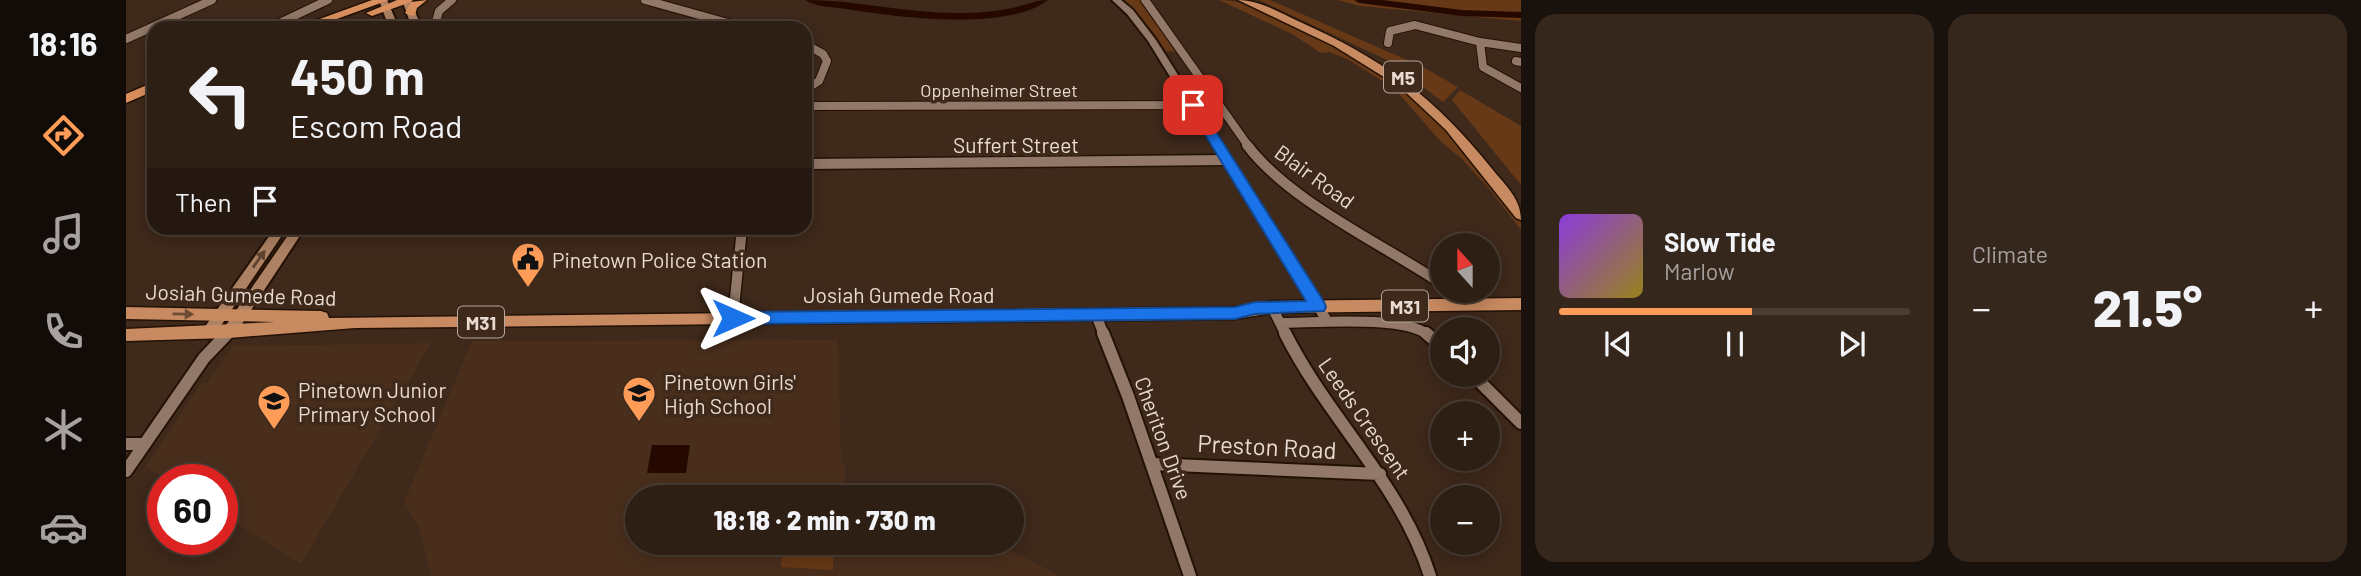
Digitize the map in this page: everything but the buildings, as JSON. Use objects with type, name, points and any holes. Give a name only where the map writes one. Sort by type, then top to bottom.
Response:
[{"type":"highway","points":[[331,21],[366,0]]},
{"type":"highway","points":[[334,21],[384,2],[406,0]]},
{"type":"highway","points":[[411,13],[412,7],[421,0]]},
{"type":"highway","points":[[126,99],[147,89]]},
{"type":"highway","points":[[126,107],[147,97]]},
{"type":"main road","points":[[406,0],[414,21]]},
{"type":"main road","name":"M5","points":[[1243,0],[1339,44],[1409,89],[1452,129],[1521,215]]},
{"type":"main road","name":"M5","points":[[1251,0],[1356,48],[1421,90],[1450,116],[1521,199]]},
{"type":"main road","points":[[384,2],[391,21]]},
{"type":"main road","points":[[209,332],[276,235]]},
{"type":"main road","points":[[229,332],[294,235]]},
{"type":"main road","name":"Josiah Gumede Road","points":[[126,335],[229,332],[355,322],[1235,313],[1264,318],[1321,311],[1521,304]]},
{"type":"main road","name":"Josiah Gumede Road","points":[[1321,311],[1521,315]]},
{"type":"main road","name":"Josiah Gumede Road","points":[[126,313],[324,317],[355,322]]},
{"type":"street","points":[[169,21],[212,0]]},
{"type":"street","points":[[284,21],[328,0]]},
{"type":"street","points":[[436,21],[439,11],[452,0]]},
{"type":"street","points":[[645,0],[721,21]]},
{"type":"street","points":[[1116,0],[1140,24],[1321,311]]},
{"type":"street","name":"Blair Road","points":[[1145,0],[1250,149],[1266,166],[1316,204],[1430,276]]},
{"type":"street","points":[[1388,43],[1390,31],[1395,27],[1410,25],[1428,27],[1480,42],[1521,48]]},
{"type":"street","points":[[126,39],[147,31]]},
{"type":"street","points":[[1480,42],[1483,66],[1521,88]]},
{"type":"street","points":[[812,48],[827,61],[819,81],[812,86]]},
{"type":"street","name":"Oppenheimer Street","points":[[812,106],[1193,105]]},
{"type":"street","name":"Suffert Street","points":[[812,164],[1227,160]]},
{"type":"street","points":[[733,318],[741,235]]},
{"type":"street","name":"Cheriton Drive","points":[[1096,315],[1152,464],[1190,576]]},
{"type":"street","name":"Leeds Crescent","points":[[1277,316],[1402,323],[1422,330],[1430,337]]},
{"type":"street","name":"Leeds Crescent","points":[[1277,316],[1314,386],[1380,474],[1423,548],[1430,576]]},
{"type":"street","points":[[204,358],[209,332]]},
{"type":"street","points":[[126,471],[204,358],[229,332]]},
{"type":"street","points":[[1485,387],[1521,423]]},
{"type":"street","points":[[126,444],[145,444]]},
{"type":"street","name":"Preston Road","points":[[1152,464],[1380,474]]},
{"type":"shaded area","points":[[1120,0],[1141,0],[1179,52],[1166,51],[1153,32]]},
{"type":"shaded area","points":[[1219,0],[1239,2],[1266,12],[1347,53],[1398,85],[1454,137],[1521,222],[1521,230],[1490,190],[1461,158],[1441,142],[1394,88],[1347,59],[1329,52],[1321,53],[1292,34]]},
{"type":"shaded area","points":[[1259,0],[1270,0],[1423,67],[1458,87],[1443,102],[1387,60]]},
{"type":"shaded area","points":[[1337,0],[1521,0],[1521,21],[1360,6]]},
{"type":"shaded area","points":[[1460,90],[1521,126],[1521,185],[1452,100]]},
{"type":"shaded area","name":"Pinetown Girls' High School","points":[[838,340],[841,460],[845,466],[845,485],[625,485],[625,555],[1021,555],[1060,576],[431,576],[420,530],[404,502],[472,341]]},
{"type":"shaded area","name":"Pinetown Junior Primary School","points":[[431,343],[301,564],[238,525],[238,464],[147,464],[201,383],[208,383],[233,346]]},
{"type":"shaded area","points":[[652,445],[690,445],[686,473],[647,473]]},
{"type":"shaded area","points":[[782,555],[834,555],[833,570],[781,567]]},
{"type":"waterway","points":[[810,0],[896,13],[962,16],[1021,9],[1043,0]]},
{"type":"waterway","points":[[1359,0],[1462,13],[1521,15]]},
{"type":"place","name":"Pinetown Police Station","points":[[528,289]]},
{"type":"place","name":"Pinetown Girls' High School","points":[[639,423]]},
{"type":"place","name":"Pinetown Junior Primary School","points":[[274,431]]},
{"type":"route","points":[[733,318],[1235,313],[1255,308],[1318,307],[1193,105]]}]
